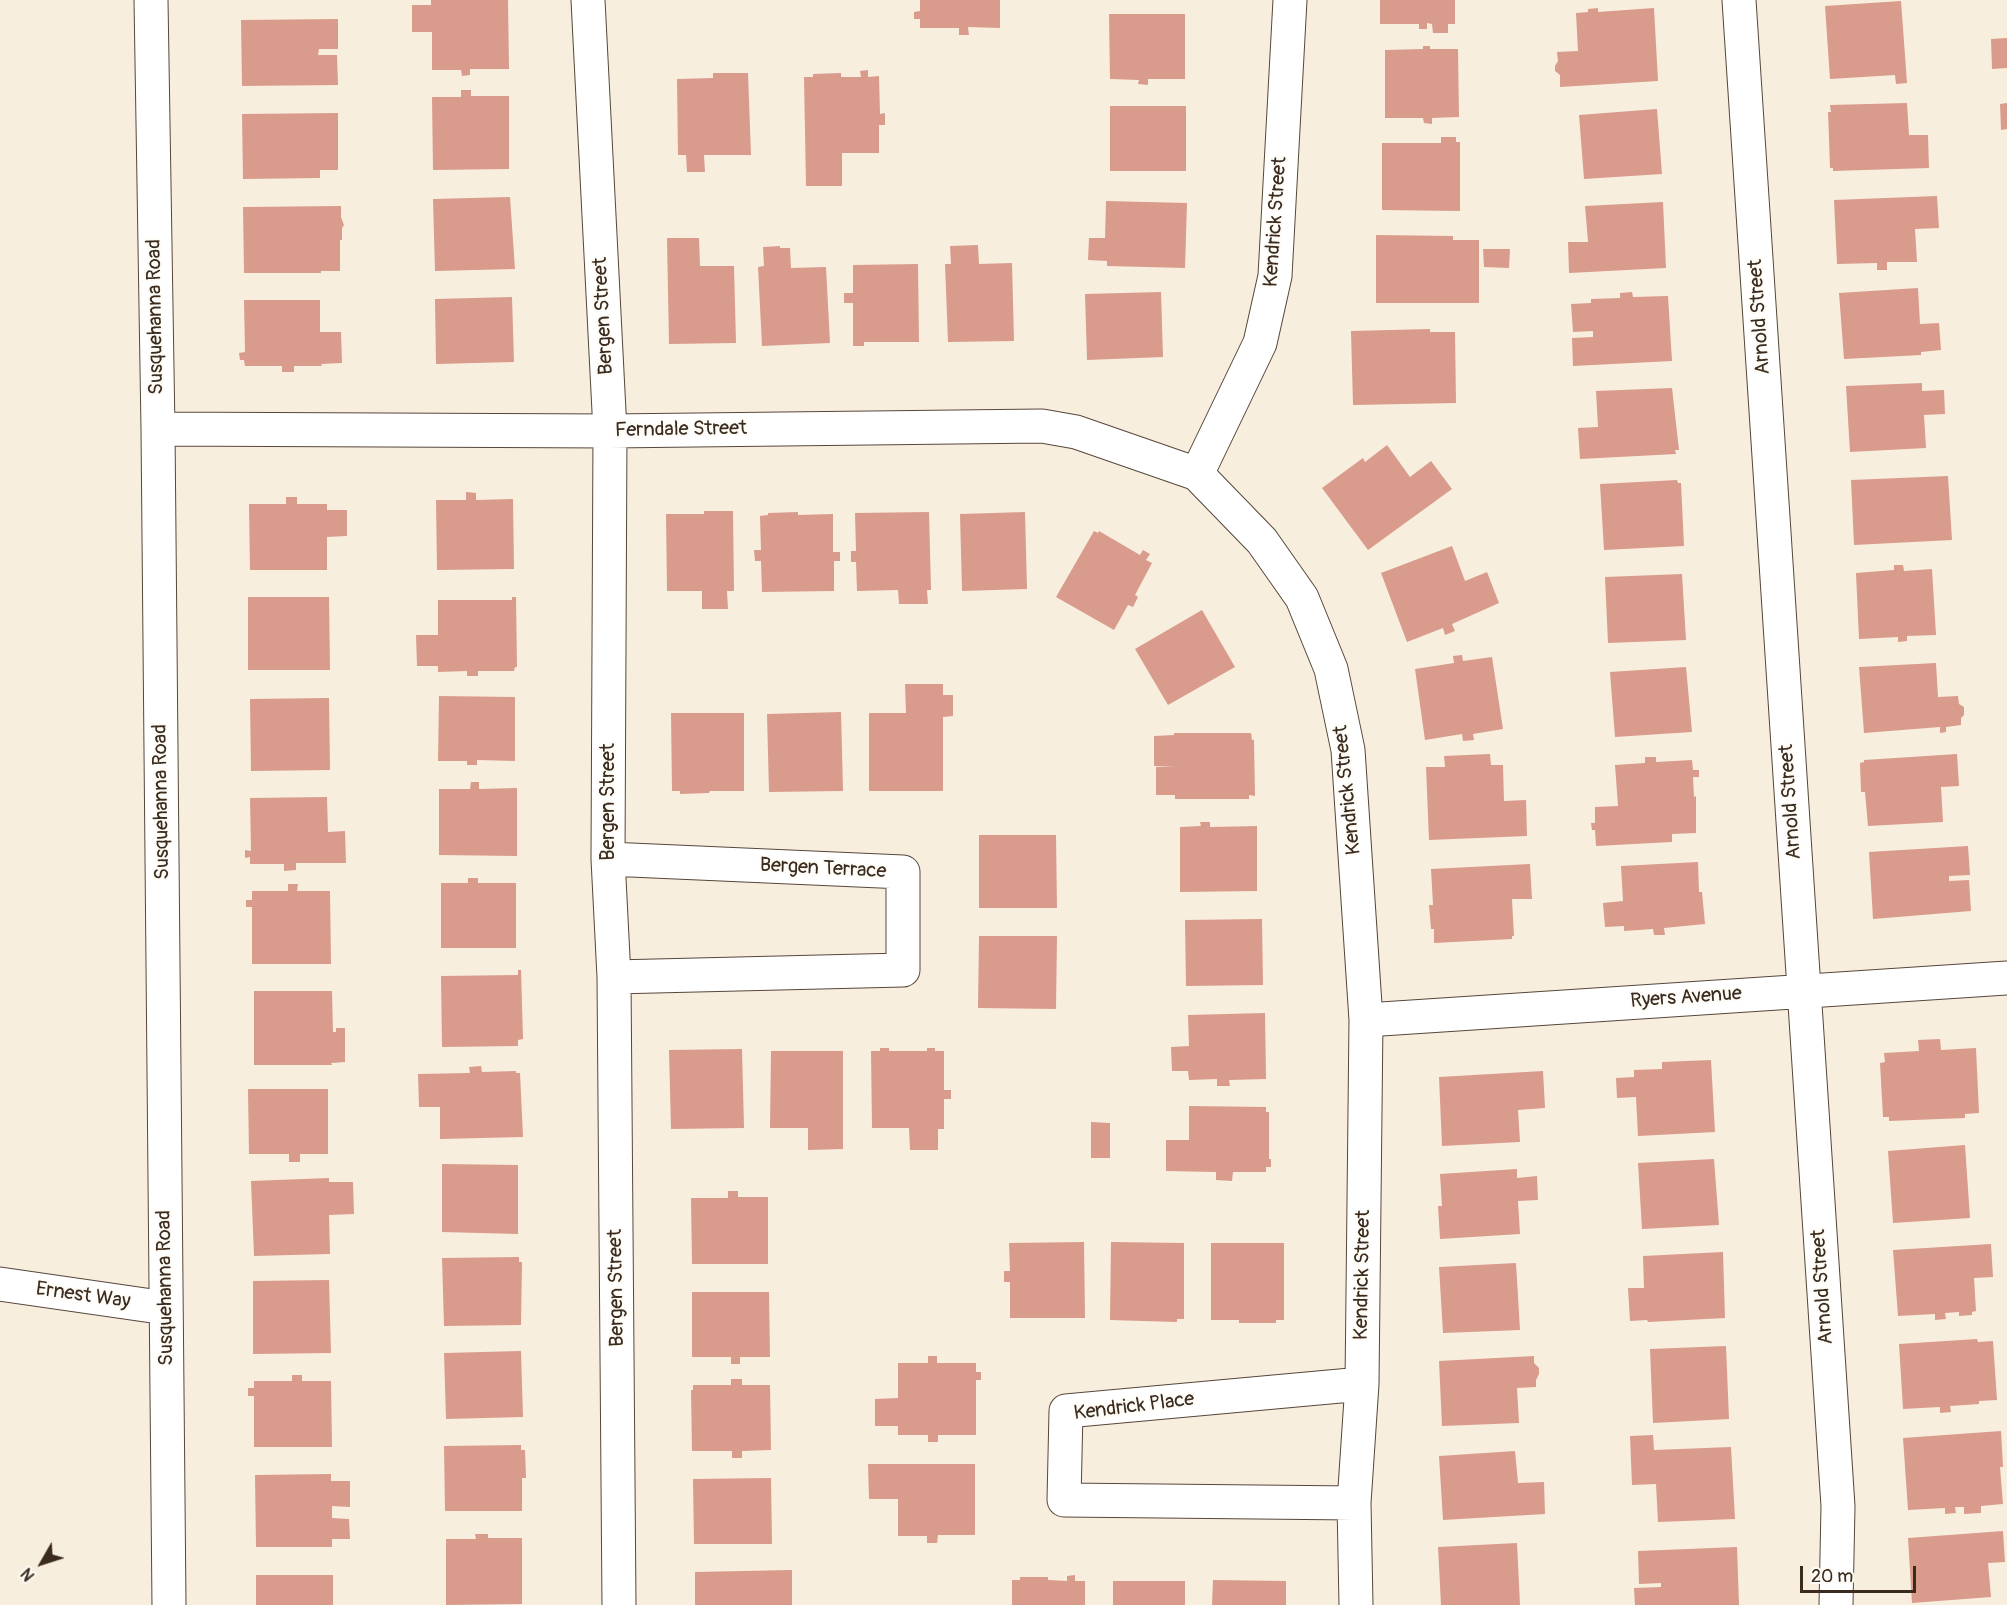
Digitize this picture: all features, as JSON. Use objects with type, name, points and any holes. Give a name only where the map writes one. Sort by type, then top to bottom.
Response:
[{"type":"street","name":"Susquehanna Road","points":[[151,0],[158,429],[169,1605]]},
{"type":"street","name":"Bergen Street","points":[[588,0],[610,431],[608,859],[614,977],[620,1605]]},
{"type":"street","name":"Kendrick Street","points":[[1290,0],[1275,276],[1260,343],[1197,474],[1262,541],[1302,598],[1331,669],[1348,750],[1366,1020],[1362,1384],[1354,1503],[1356,1605]]},
{"type":"street","name":"Arnold Street","points":[[1739,0],[1838,1506],[1836,1605]]},
{"type":"street","name":"Ferndale Street","points":[[158,429],[610,431],[1042,426],[1076,432],[1197,474]]},
{"type":"street","name":"Bergen Terrace","points":[[608,859],[903,872],[903,970],[614,977]]},
{"type":"street","name":"Ryers Avenue","points":[[1366,1020],[2007,978]]},
{"type":"street","name":"Ernest Way","points":[[0,1284],[166,1308]]},
{"type":"street","name":"Kendrick Place","points":[[1354,1503],[1064,1500],[1066,1411],[1362,1384]]},
{"type":"building","points":[[431,0],[508,0],[509,69],[470,69],[470,75],[462,76],[461,70],[432,70],[432,32],[412,32],[412,5],[431,5]]},
{"type":"building","points":[[920,0],[1000,0],[1000,28],[968,27],[969,35],[959,35],[959,28],[920,28],[920,19],[914,19],[914,12],[920,11]]},
{"type":"building","points":[[1380,0],[1455,0],[1455,24],[1448,24],[1448,33],[1433,33],[1432,24],[1427,23],[1427,29],[1419,29],[1419,24],[1380,24]]},
{"type":"building","points":[[1901,1],[1907,83],[1896,84],[1895,75],[1830,79],[1825,6]]},
{"type":"building","points":[[1598,8],[1598,12],[1654,8],[1658,81],[1560,87],[1560,75],[1555,71],[1558,61],[1557,52],[1578,51],[1576,13]]},
{"type":"building","points":[[1109,14],[1185,14],[1185,79],[1148,79],[1148,85],[1138,84],[1139,80],[1110,79]]},
{"type":"building","points":[[338,19],[338,49],[319,49],[318,55],[337,55],[338,85],[242,86],[241,20]]},
{"type":"building","points":[[2007,38],[2007,68],[1992,69],[1991,39]]},
{"type":"building","points":[[1423,46],[1430,46],[1430,49],[1458,49],[1459,117],[1432,118],[1432,124],[1424,123],[1423,118],[1385,118],[1385,50],[1423,49]]},
{"type":"building","points":[[868,70],[868,77],[879,76],[880,114],[885,113],[885,125],[879,125],[879,153],[842,153],[842,186],[806,186],[804,77],[813,77],[813,74],[841,73],[841,77],[861,77],[860,71]]},
{"type":"building","points":[[713,73],[748,73],[751,155],[704,155],[705,172],[687,172],[686,155],[678,155],[677,79],[713,78]]},
{"type":"building","points":[[461,90],[471,90],[471,96],[509,96],[509,169],[433,170],[432,97],[461,97]]},
{"type":"building","points":[[1907,103],[1909,135],[1928,135],[1929,168],[1833,171],[1833,168],[1830,168],[1828,112],[1831,112],[1830,105]]},
{"type":"building","points":[[2007,103],[2007,129],[2001,130],[2000,104]]},
{"type":"building","points":[[1110,106],[1186,106],[1186,171],[1110,171]]},
{"type":"building","points":[[1657,109],[1662,174],[1584,179],[1579,115]]},
{"type":"building","points":[[338,113],[338,170],[320,170],[320,178],[243,179],[242,114]]},
{"type":"building","points":[[1441,137],[1456,137],[1456,142],[1460,142],[1460,211],[1382,210],[1382,143],[1441,143]]},
{"type":"building","points":[[1937,196],[1939,228],[1915,229],[1917,262],[1887,262],[1887,270],[1877,270],[1877,263],[1837,264],[1834,200]]},
{"type":"building","points":[[510,197],[515,269],[435,271],[433,199]]},
{"type":"building","points":[[1106,201],[1187,203],[1185,268],[1107,266],[1107,261],[1088,260],[1089,238],[1105,238]]},
{"type":"building","points":[[1663,202],[1666,268],[1569,273],[1568,242],[1588,242],[1585,206]]},
{"type":"building","points":[[341,206],[344,225],[342,240],[340,240],[340,271],[244,273],[243,207]]},
{"type":"building","points":[[1376,235],[1453,236],[1453,240],[1479,240],[1479,303],[1376,303]]},
{"type":"building","points":[[667,238],[699,238],[700,266],[734,266],[736,343],[669,344]]},
{"type":"building","points":[[978,245],[979,264],[1012,263],[1014,341],[948,342],[945,264],[951,264],[950,246]]},
{"type":"building","points":[[780,246],[780,248],[790,248],[791,268],[826,267],[830,343],[762,346],[758,267],[764,266],[763,247]]},
{"type":"building","points":[[1483,249],[1510,249],[1509,268],[1484,267]]},
{"type":"building","points":[[918,264],[919,342],[864,342],[864,346],[853,346],[853,303],[844,303],[844,293],[853,293],[853,265]]},
{"type":"building","points":[[1918,288],[1920,324],[1939,323],[1941,350],[1921,352],[1921,355],[1844,359],[1839,293]]},
{"type":"building","points":[[1161,292],[1163,357],[1087,360],[1085,294]]},
{"type":"building","points":[[1632,292],[1633,297],[1668,296],[1672,361],[1573,366],[1572,338],[1593,337],[1593,331],[1573,332],[1571,304],[1591,303],[1591,299],[1620,298],[1620,293]]},
{"type":"building","points":[[512,297],[514,362],[436,364],[435,299]]},
{"type":"building","points":[[244,300],[320,300],[320,332],[341,332],[342,363],[294,366],[294,372],[282,372],[282,366],[245,366],[244,360],[240,360],[239,353],[245,352]]},
{"type":"building","points":[[1430,329],[1430,332],[1455,332],[1456,403],[1353,405],[1351,331]]},
{"type":"building","points":[[1922,383],[1922,391],[1944,390],[1945,414],[1924,415],[1926,448],[1850,452],[1846,386]]},
{"type":"building","points":[[1672,388],[1679,450],[1675,450],[1676,454],[1580,459],[1578,428],[1598,427],[1596,391]]},
{"type":"building","points":[[1387,445],[1410,477],[1431,461],[1452,489],[1368,550],[1322,488],[1363,458],[1365,462]]},
{"type":"building","points":[[1948,476],[1952,540],[1854,545],[1851,480]]},
{"type":"building","points":[[1677,480],[1681,483],[1684,546],[1604,550],[1600,484]]},
{"type":"building","points":[[466,492],[476,493],[476,500],[513,499],[514,569],[437,570],[436,500],[466,500]]},
{"type":"building","points":[[286,497],[297,497],[297,504],[327,504],[327,510],[347,510],[347,536],[327,537],[327,570],[250,570],[249,504],[286,504]]},
{"type":"building","points":[[704,511],[733,511],[734,591],[727,591],[728,609],[702,609],[702,591],[667,591],[666,514],[704,514]]},
{"type":"building","points":[[798,512],[798,515],[833,514],[833,552],[840,552],[840,561],[834,561],[834,591],[762,592],[761,561],[755,561],[754,550],[761,550],[760,516],[768,515],[768,513]]},
{"type":"building","points":[[929,512],[931,590],[927,590],[928,604],[899,604],[898,590],[857,591],[856,562],[851,562],[851,551],[856,551],[855,513]]},
{"type":"building","points":[[1025,512],[1027,589],[962,591],[960,514]]},
{"type":"building","points":[[1094,531],[1098,533],[1099,531],[1140,555],[1143,550],[1150,554],[1146,560],[1152,563],[1135,595],[1138,597],[1133,607],[1128,605],[1114,630],[1056,597]]},
{"type":"building","points":[[1452,546],[1465,581],[1487,572],[1499,603],[1452,624],[1455,631],[1445,635],[1443,628],[1407,642],[1381,573]]},
{"type":"building","points":[[1894,565],[1903,565],[1904,571],[1932,569],[1936,635],[1907,636],[1907,641],[1898,642],[1898,637],[1859,639],[1856,573],[1894,570]]},
{"type":"building","points":[[1682,574],[1686,640],[1608,643],[1605,577]]},
{"type":"building","points":[[248,597],[329,597],[330,670],[248,670]]},
{"type":"building","points":[[512,597],[516,597],[517,667],[514,671],[478,671],[478,676],[467,676],[467,671],[438,672],[438,666],[417,666],[416,635],[438,635],[438,600],[512,600]]},
{"type":"building","points":[[1202,610],[1235,667],[1168,705],[1135,649]]},
{"type":"building","points":[[1462,655],[1463,661],[1492,657],[1503,729],[1473,734],[1474,740],[1463,741],[1462,734],[1425,740],[1415,669],[1454,663],[1453,656]]},
{"type":"building","points":[[1936,663],[1938,697],[1958,696],[1959,704],[1964,707],[1961,725],[1946,727],[1946,732],[1940,733],[1940,727],[1864,733],[1859,667]]},
{"type":"building","points":[[1686,667],[1692,732],[1615,737],[1610,672]]},
{"type":"building","points":[[905,684],[943,684],[943,695],[953,695],[953,716],[943,717],[943,791],[869,791],[869,713],[906,713]]},
{"type":"building","points":[[439,696],[515,697],[515,761],[477,760],[477,765],[467,765],[467,761],[438,761]]},
{"type":"building","points":[[329,698],[330,770],[251,771],[250,699]]},
{"type":"building","points":[[841,712],[843,791],[769,792],[767,714]]},
{"type":"building","points":[[671,713],[744,713],[744,791],[680,794],[680,791],[672,791]]},
{"type":"building","points":[[1174,733],[1251,733],[1252,740],[1254,740],[1255,796],[1249,795],[1249,799],[1175,799],[1175,795],[1156,795],[1156,767],[1175,767],[1154,766],[1154,736],[1174,735]]},
{"type":"building","points":[[1490,754],[1491,765],[1503,765],[1504,801],[1526,800],[1527,836],[1429,840],[1426,767],[1445,767],[1444,756]]},
{"type":"building","points":[[1957,754],[1959,786],[1941,787],[1943,822],[1868,826],[1865,792],[1861,792],[1860,763],[1864,760]]},
{"type":"building","points":[[1645,757],[1656,757],[1656,762],[1692,760],[1693,770],[1699,770],[1699,777],[1693,777],[1694,797],[1696,796],[1696,833],[1672,834],[1672,842],[1596,846],[1595,830],[1592,830],[1591,823],[1595,823],[1595,807],[1618,806],[1615,765],[1645,763]]},
{"type":"building","points":[[471,782],[479,782],[479,789],[517,788],[517,856],[439,855],[439,789],[470,789]]},
{"type":"building","points":[[327,797],[328,832],[345,831],[346,863],[296,863],[296,870],[284,871],[284,864],[250,864],[250,857],[245,858],[245,850],[251,851],[250,798]]},
{"type":"building","points":[[1200,822],[1210,822],[1210,827],[1257,826],[1257,891],[1180,892],[1180,827],[1201,826]]},
{"type":"building","points":[[979,835],[1056,835],[1057,908],[979,908]]},
{"type":"building","points":[[1968,846],[1970,875],[1949,876],[1949,881],[1969,880],[1971,911],[1873,919],[1869,852]]},
{"type":"building","points":[[1698,862],[1699,892],[1702,892],[1705,924],[1664,928],[1665,935],[1654,935],[1653,929],[1624,931],[1624,926],[1605,927],[1603,903],[1623,901],[1621,866]]},
{"type":"building","points":[[1530,864],[1532,899],[1512,899],[1514,936],[1512,939],[1434,943],[1434,929],[1431,929],[1429,905],[1433,905],[1431,869]]},
{"type":"building","points":[[468,878],[478,878],[478,883],[516,883],[516,948],[441,948],[441,883],[468,883]]},
{"type":"building","points":[[288,884],[298,884],[297,891],[330,891],[331,964],[252,964],[252,907],[246,907],[246,900],[252,900],[252,891],[288,891]]},
{"type":"building","points":[[1262,919],[1263,985],[1186,986],[1185,920]]},
{"type":"building","points":[[979,936],[1057,936],[1056,1009],[978,1008]]},
{"type":"building","points":[[518,970],[521,970],[523,1039],[518,1040],[518,1046],[442,1047],[441,976],[518,975]]},
{"type":"building","points":[[254,991],[332,991],[333,1032],[336,1032],[336,1028],[345,1028],[345,1062],[331,1063],[332,1065],[254,1065]]},
{"type":"building","points":[[1265,1013],[1266,1079],[1229,1080],[1230,1086],[1217,1086],[1217,1079],[1189,1080],[1188,1071],[1172,1071],[1171,1047],[1189,1046],[1188,1015]]},
{"type":"building","points":[[1940,1039],[1941,1050],[1976,1048],[1979,1113],[1965,1114],[1965,1118],[1889,1121],[1889,1117],[1883,1117],[1880,1063],[1885,1062],[1884,1053],[1919,1051],[1918,1040]]},
{"type":"building","points":[[880,1048],[889,1048],[889,1051],[927,1051],[927,1048],[935,1048],[935,1051],[944,1051],[944,1090],[951,1090],[951,1099],[944,1099],[944,1129],[938,1129],[938,1150],[910,1150],[909,1128],[872,1128],[871,1051],[880,1051]]},
{"type":"building","points":[[742,1049],[744,1128],[671,1129],[669,1050]]},
{"type":"building","points":[[771,1051],[843,1051],[843,1149],[808,1150],[808,1128],[770,1128]]},
{"type":"building","points":[[1711,1060],[1715,1132],[1638,1136],[1636,1097],[1617,1098],[1616,1078],[1634,1077],[1634,1070],[1662,1069],[1662,1062]]},
{"type":"building","points":[[481,1066],[482,1072],[516,1071],[520,1073],[523,1137],[440,1139],[440,1107],[419,1107],[418,1074],[470,1073],[469,1067]]},
{"type":"building","points":[[1543,1071],[1545,1108],[1518,1110],[1520,1142],[1442,1146],[1439,1077]]},
{"type":"building","points":[[248,1089],[328,1089],[328,1154],[300,1154],[300,1162],[289,1162],[289,1154],[249,1154]]},
{"type":"building","points":[[1189,1106],[1266,1107],[1266,1112],[1269,1112],[1271,1167],[1266,1167],[1266,1172],[1233,1172],[1232,1181],[1216,1180],[1216,1172],[1166,1171],[1166,1140],[1189,1140]]},
{"type":"building","points":[[1091,1122],[1110,1123],[1110,1158],[1091,1158]]},
{"type":"building","points":[[1965,1145],[1970,1218],[1893,1223],[1888,1151]]},
{"type":"building","points":[[1714,1159],[1719,1225],[1642,1229],[1638,1163]]},
{"type":"building","points":[[442,1164],[518,1165],[518,1234],[442,1232]]},
{"type":"building","points":[[1517,1169],[1517,1178],[1537,1176],[1538,1200],[1518,1201],[1520,1234],[1440,1239],[1438,1206],[1442,1206],[1440,1174]]},
{"type":"building","points":[[329,1178],[329,1182],[353,1182],[354,1214],[329,1215],[330,1254],[254,1256],[251,1181]]},
{"type":"building","points":[[728,1191],[738,1191],[738,1197],[768,1197],[768,1264],[692,1264],[691,1198],[728,1198]]},
{"type":"building","points":[[1084,1242],[1085,1318],[1010,1318],[1010,1282],[1004,1282],[1004,1271],[1010,1271],[1009,1243]]},
{"type":"building","points":[[1111,1242],[1184,1243],[1184,1319],[1177,1319],[1177,1322],[1110,1320]]},
{"type":"building","points":[[1211,1243],[1284,1243],[1284,1320],[1276,1320],[1276,1323],[1239,1323],[1239,1320],[1211,1320]]},
{"type":"building","points":[[1991,1244],[1993,1277],[1974,1278],[1976,1311],[1972,1312],[1972,1315],[1959,1316],[1959,1312],[1945,1313],[1946,1319],[1935,1320],[1935,1314],[1898,1316],[1893,1250]]},
{"type":"building","points":[[1723,1252],[1725,1318],[1630,1321],[1628,1288],[1644,1288],[1643,1256]]},
{"type":"building","points":[[519,1257],[519,1262],[522,1262],[521,1325],[444,1326],[442,1258]]},
{"type":"building","points":[[1516,1263],[1520,1330],[1443,1333],[1439,1267]]},
{"type":"building","points":[[329,1280],[331,1353],[253,1354],[253,1281]]},
{"type":"building","points":[[692,1292],[769,1292],[770,1357],[740,1357],[740,1364],[731,1364],[731,1357],[692,1357]]},
{"type":"building","points":[[1977,1339],[1978,1342],[1993,1341],[1997,1400],[1950,1406],[1951,1412],[1940,1413],[1940,1407],[1903,1409],[1899,1344]]},
{"type":"building","points":[[1726,1346],[1729,1419],[1653,1423],[1650,1349]]},
{"type":"building","points":[[521,1351],[523,1417],[446,1419],[444,1353]]},
{"type":"building","points":[[928,1356],[937,1356],[937,1363],[976,1363],[976,1372],[981,1372],[981,1380],[976,1380],[976,1435],[938,1435],[938,1442],[928,1442],[928,1435],[898,1435],[898,1426],[875,1426],[875,1399],[898,1398],[898,1363],[928,1363]]},
{"type":"building","points":[[1534,1356],[1534,1363],[1539,1368],[1536,1387],[1517,1388],[1519,1423],[1442,1426],[1439,1361]]},
{"type":"building","points":[[292,1375],[302,1375],[302,1381],[331,1381],[332,1447],[254,1447],[254,1396],[248,1396],[248,1388],[254,1388],[254,1381],[292,1381]]},
{"type":"building","points":[[731,1379],[742,1379],[742,1385],[770,1385],[771,1450],[742,1451],[742,1458],[732,1458],[732,1451],[692,1451],[691,1390],[693,1390],[693,1385],[731,1385]]},
{"type":"building","points":[[2001,1431],[2003,1467],[2000,1467],[2003,1504],[1981,1506],[1981,1513],[1964,1514],[1964,1507],[1955,1507],[1956,1513],[1945,1514],[1945,1508],[1908,1510],[1903,1438]]},
{"type":"building","points":[[1653,1435],[1654,1450],[1731,1447],[1735,1519],[1658,1522],[1656,1484],[1632,1485],[1630,1436]]},
{"type":"building","points":[[521,1445],[521,1450],[525,1450],[526,1478],[522,1478],[522,1511],[445,1511],[444,1446]]},
{"type":"building","points":[[1515,1451],[1518,1483],[1544,1482],[1545,1514],[1443,1520],[1439,1456]]},
{"type":"building","points":[[868,1464],[975,1464],[975,1535],[938,1535],[937,1543],[927,1543],[927,1536],[898,1536],[898,1499],[869,1499]]},
{"type":"building","points":[[331,1474],[331,1481],[350,1481],[350,1507],[332,1506],[332,1518],[349,1519],[350,1539],[332,1539],[332,1547],[256,1547],[255,1475]]},
{"type":"building","points":[[771,1478],[772,1544],[694,1544],[693,1479]]},
{"type":"building","points":[[2003,1531],[2005,1562],[1988,1563],[1991,1597],[1912,1603],[1908,1538]]},
{"type":"building","points":[[475,1534],[488,1534],[488,1538],[522,1538],[522,1604],[446,1605],[446,1539],[476,1539]]},
{"type":"building","points":[[1517,1543],[1520,1605],[1441,1605],[1438,1547]]},
{"type":"building","points":[[1737,1547],[1739,1605],[1635,1605],[1634,1588],[1661,1587],[1661,1583],[1639,1584],[1638,1551]]},
{"type":"building","points":[[792,1570],[792,1605],[695,1605],[695,1572]]},
{"type":"building","points":[[256,1575],[333,1575],[333,1605],[256,1605]]},
{"type":"building","points":[[1075,1575],[1075,1581],[1085,1581],[1085,1605],[1012,1605],[1012,1580],[1020,1580],[1020,1577],[1048,1577],[1048,1580],[1067,1581],[1067,1576]]},
{"type":"building","points":[[1213,1580],[1286,1581],[1286,1605],[1212,1605]]},
{"type":"building","points":[[1113,1581],[1185,1581],[1185,1605],[1113,1605]]}]
